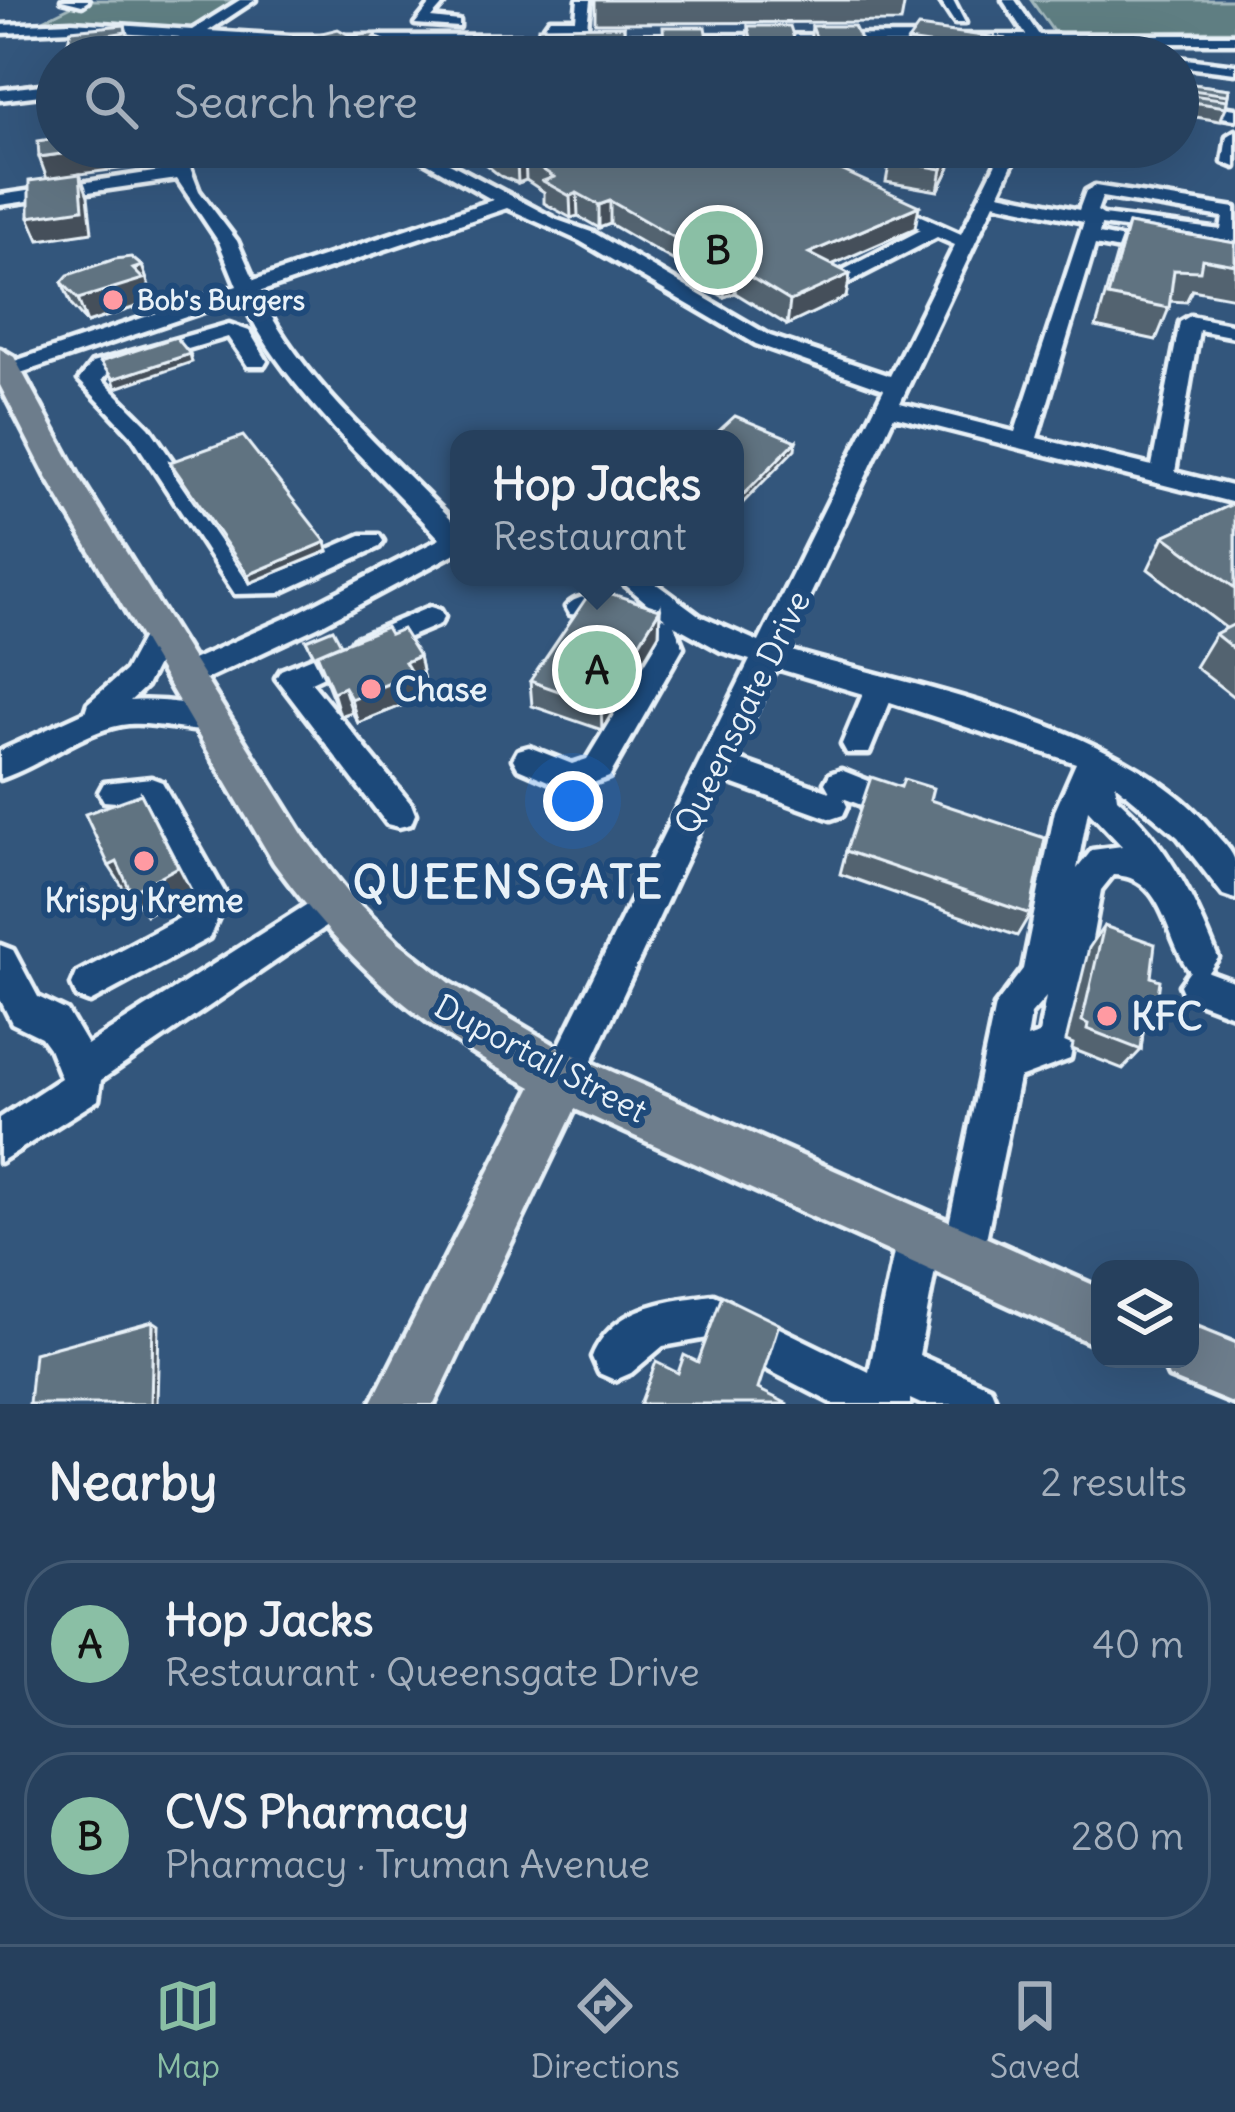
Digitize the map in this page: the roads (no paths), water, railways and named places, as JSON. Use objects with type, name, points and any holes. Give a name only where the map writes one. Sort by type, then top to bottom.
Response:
[{"type":"main road","name":"Duportail Street","points":[[4,374],[328,906],[370,951],[430,1001],[564,1077],[1091,1314]]},
{"type":"main road","name":"Queensgate Drive","points":[[402,1404],[564,1077]]},
{"type":"main road","points":[[1199,1360],[1235,1374]]},
{"type":"street","points":[[68,0],[83,1]]},
{"type":"street","points":[[0,29],[40,25],[193,36],[249,0]]},
{"type":"street","points":[[426,0],[440,1]]},
{"type":"street","points":[[440,1],[420,21],[582,23],[584,0]]},
{"type":"street","points":[[946,0],[960,20]]},
{"type":"street","points":[[1009,0],[1034,36]]},
{"type":"street","points":[[40,25],[83,1]]},
{"type":"street","points":[[369,36],[381,26]]},
{"type":"street","points":[[1199,38],[1235,39]]},
{"type":"street","points":[[1199,65],[1235,69]]},
{"type":"street","points":[[0,95],[36,91]]},
{"type":"street","points":[[1199,92],[1208,92]]},
{"type":"street","points":[[1199,95],[1235,102]]},
{"type":"street","points":[[1199,108],[1235,114]]},
{"type":"street","points":[[1235,136],[1231,162],[1235,162]]},
{"type":"street","points":[[182,168],[191,192],[228,241],[247,293],[289,361],[450,532]]},
{"type":"street","points":[[448,168],[550,224],[587,237],[764,340],[892,396],[1024,442],[1235,495]]},
{"type":"street","name":"Queensgate Drive","points":[[564,1077],[1002,168]]},
{"type":"street","points":[[0,200],[184,173]]},
{"type":"street","points":[[988,196],[1091,215],[1230,236],[1232,213],[1095,191],[1091,215],[1088,238],[1024,442]]},
{"type":"street","points":[[856,193],[965,243]]},
{"type":"street","points":[[4,374],[512,200]]},
{"type":"street","points":[[830,284],[936,230]]},
{"type":"street","points":[[1088,238],[1235,267]]},
{"type":"street","points":[[1162,476],[1190,322],[1235,331]]},
{"type":"street","points":[[250,353],[242,335],[229,330],[100,368],[90,380],[141,432],[245,587],[269,586],[370,541]]},
{"type":"street","points":[[185,676],[308,620],[450,545]]},
{"type":"street","points":[[641,586],[690,623],[769,658],[1037,735],[1102,761],[1139,782],[1190,827],[1235,884]]},
{"type":"street","points":[[529,759],[571,778],[598,768],[669,647],[662,628],[610,609],[580,607]]},
{"type":"street","points":[[399,814],[291,678],[430,616]]},
{"type":"street","points":[[0,766],[85,722],[136,678],[159,633]]},
{"type":"street","points":[[858,744],[880,690]]},
{"type":"street","points":[[85,722],[147,708],[212,721]]},
{"type":"street","points":[[887,1392],[1002,1066],[1014,1006],[1040,977],[1071,811],[1102,761]]},
{"type":"street","points":[[1102,761],[1101,804],[1134,834],[1168,877],[1219,984]]},
{"type":"street","points":[[717,765],[895,805]]},
{"type":"street","points":[[90,985],[196,927],[210,897],[151,791],[115,792]]},
{"type":"street","points":[[1023,845],[1062,857]]},
{"type":"street","points":[[1002,1066],[1057,1046],[1085,884],[1104,860],[1135,861],[1175,894]]},
{"type":"street","points":[[80,1072],[328,906]]},
{"type":"street","points":[[0,962],[25,1010],[54,1024],[64,1036],[84,1086],[0,1142]]},
{"type":"street","points":[[615,1357],[653,1325],[714,1318]]},
{"type":"street","points":[[769,1346],[887,1392],[973,1404]]},
{"type":"place","name":"CVS Pharmacy","points":[[718,250]]},
{"type":"place","name":"Bob's Burgers","points":[[113,300]]},
{"type":"place","name":"Hop Jacks","points":[[597,670]]},
{"type":"place","name":"Chase","points":[[371,689]]},
{"type":"place","name":"Krispy Kreme","points":[[144,861]]},
{"type":"place","name":"KFC","points":[[1107,1016]]},
{"type":"district","name":"QUEENSGATE","points":[[509,882]]}]
